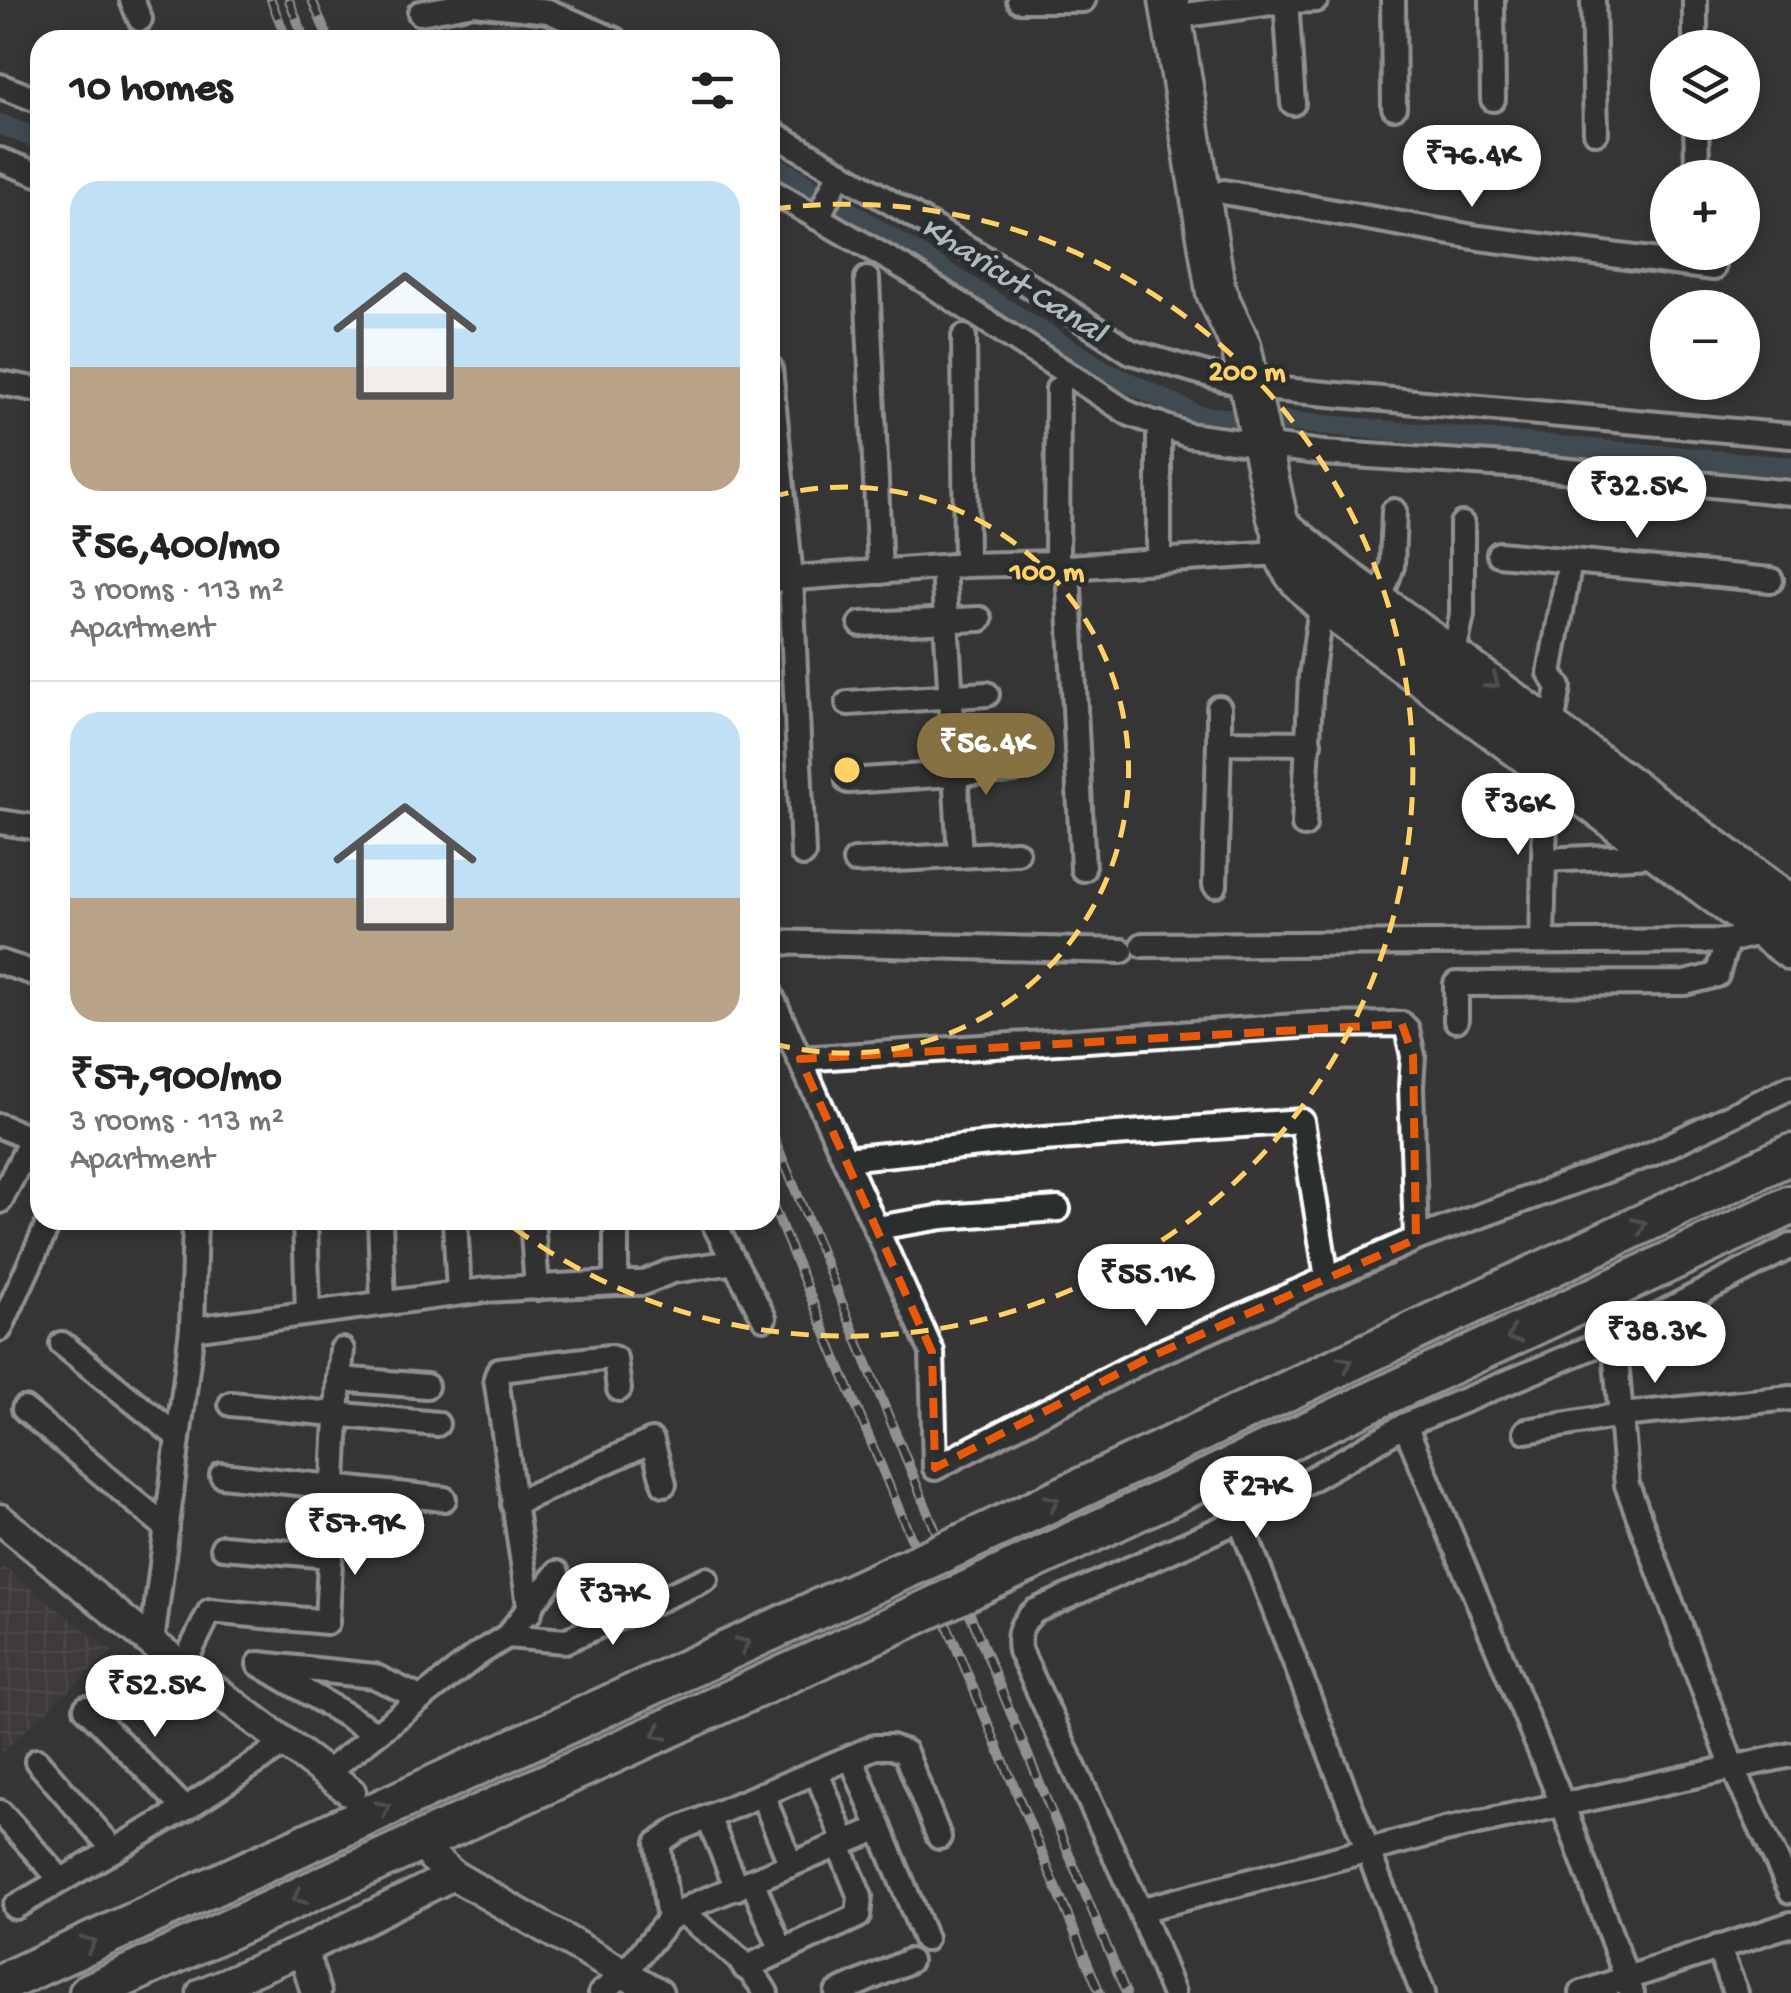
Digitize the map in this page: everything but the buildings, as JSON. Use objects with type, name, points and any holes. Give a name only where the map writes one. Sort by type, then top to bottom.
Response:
[{"type":"main road","points":[[1183,8],[1224,192],[1241,289],[1241,346],[1283,542],[1302,566],[1348,605],[1775,930]]},
{"type":"main road","points":[[1183,8],[1216,292],[1241,346]]},
{"type":"main road","points":[[0,1984],[964,1543],[1791,1154]]},
{"type":"main road","points":[[89,1993],[906,1620],[1791,1205]]},
{"type":"street","points":[[1020,0],[1082,0]]},
{"type":"street","points":[[1286,0],[1292,103]]},
{"type":"street","points":[[1183,8],[1316,0]]},
{"type":"street","points":[[1393,0],[1394,107]]},
{"type":"street","points":[[1492,0],[1494,98]]},
{"type":"street","points":[[1593,0],[1596,132]]},
{"type":"street","points":[[1695,0],[1695,30]]},
{"type":"street","points":[[420,13],[474,3],[548,11],[589,30]]},
{"type":"street","points":[[0,86],[30,97]]},
{"type":"street","points":[[780,137],[1015,276],[1131,352],[1250,387],[1791,436]]},
{"type":"street","points":[[0,160],[30,171]]},
{"type":"street","points":[[818,218],[840,172]]},
{"type":"street","points":[[1224,192],[1479,238],[1650,260]]},
{"type":"street","points":[[780,196],[908,270],[1130,414],[1188,434],[1263,447],[1522,466],[1791,492]]},
{"type":"street","points":[[868,279],[880,572]]},
{"type":"street","points":[[960,856],[946,620],[954,566],[964,336]]},
{"type":"street","points":[[0,384],[30,388]]},
{"type":"street","points":[[1058,388],[1062,565],[1083,869]]},
{"type":"street","points":[[1159,424],[1159,559]]},
{"type":"street","points":[[1380,599],[1392,566],[1394,511]]},
{"type":"street","points":[[1454,653],[1462,614],[1462,524]]},
{"type":"street","points":[[803,854],[780,579],[954,566],[1159,559],[1283,542],[1380,599],[1791,899]]},
{"type":"street","points":[[1283,542],[1286,573],[1321,608],[1655,855],[1775,930],[1791,956]]},
{"type":"street","points":[[1499,554],[1771,580]]},
{"type":"street","points":[[1552,725],[1559,687],[1550,673],[1570,561]]},
{"type":"street","points":[[1304,824],[1310,676],[1321,608]]},
{"type":"street","points":[[861,624],[980,619]]},
{"type":"street","points":[[848,703],[987,694]]},
{"type":"street","points":[[1215,885],[1218,708]]},
{"type":"street","points":[[1218,742],[1309,743]]},
{"type":"street","points":[[848,781],[1014,770]]},
{"type":"street","points":[[1542,942],[1546,774]]},
{"type":"street","points":[[0,822],[30,826]]},
{"type":"street","points":[[855,861],[1018,854]]},
{"type":"street","points":[[1544,860],[1655,855]]},
{"type":"street","points":[[780,942],[1133,948],[1727,942],[1775,930]]},
{"type":"street","points":[[1456,1020],[1456,984],[1685,982],[1717,975],[1727,942]]},
{"type":"street","points":[[0,962],[30,972]]},
{"type":"street","points":[[780,1015],[932,1352],[935,1468],[1150,1356],[1416,1239],[1651,1154],[1791,1087]]},
{"type":"street","points":[[800,1059],[1313,1026],[1402,1024],[1407,1029],[1413,1056],[1416,1239]]},
{"type":"street","points":[[845,1159],[1028,1140],[1302,1121],[1328,1278]]},
{"type":"street","points":[[0,1126],[30,1130]]},
{"type":"street","points":[[0,1201],[30,1143]]},
{"type":"street","points":[[876,1228],[942,1217],[1058,1210]]},
{"type":"street","points":[[0,1329],[45,1230]]},
{"type":"street","points":[[152,1643],[192,1329],[195,1230]]},
{"type":"street","points":[[306,1230],[308,1312]]},
{"type":"street","points":[[380,1230],[383,1302]]},
{"type":"street","points":[[456,1230],[459,1292]]},
{"type":"street","points":[[533,1230],[536,1288]]},
{"type":"street","points":[[616,1230],[616,1284]]},
{"type":"street","points":[[717,1230],[764,1318]]},
{"type":"street","points":[[1174,1993],[1140,1910],[1020,1651],[1023,1622],[1035,1611],[1240,1520],[1405,1425],[1614,1338],[1791,1246]]},
{"type":"street","points":[[192,1329],[459,1292],[643,1283],[672,1271],[734,1262]]},
{"type":"street","points":[[1614,1338],[1627,1485],[1733,1768],[1791,1891]]},
{"type":"street","points":[[62,1344],[178,1437]]},
{"type":"street","points":[[183,1666],[210,1611],[327,1622],[342,1350]]},
{"type":"street","points":[[530,1612],[496,1385],[500,1370],[610,1357],[615,1359],[619,1390]]},
{"type":"street","points":[[339,1380],[426,1386]]},
{"type":"street","points":[[1526,1432],[1621,1416],[1791,1398]]},
{"type":"street","points":[[231,1404],[437,1424]]},
{"type":"street","points":[[24,1409],[167,1528]]},
{"type":"street","points":[[1405,1425],[1564,1806],[1629,1985]]},
{"type":"street","points":[[513,1504],[652,1440],[664,1484]]},
{"type":"street","points":[[222,1475],[444,1499]]},
{"type":"street","points":[[0,1520],[152,1643],[351,1792]]},
{"type":"street","points":[[1240,1520],[1423,1993]]},
{"type":"street","points":[[223,1548],[330,1556]]},
{"type":"street","points":[[326,1773],[420,1698],[507,1636],[557,1574]]},
{"type":"street","points":[[507,1636],[565,1641],[706,1579]]},
{"type":"street","points":[[376,1733],[253,1661],[374,1676],[420,1698]]},
{"type":"street","points":[[86,1708],[186,1809]]},
{"type":"street","points":[[15,1907],[186,1809],[286,1743]]},
{"type":"street","points":[[766,1993],[745,1968],[676,1915],[658,1843],[677,1830],[875,1747],[905,1752],[938,1837]]},
{"type":"street","points":[[1140,1910],[1445,1830],[1791,1755]]},
{"type":"street","points":[[851,1757],[926,1938]]},
{"type":"street","points":[[37,1762],[114,1850]]},
{"type":"street","points":[[745,1968],[858,1916],[860,1897],[817,1773]]},
{"type":"street","points":[[762,1794],[791,1865]]},
{"type":"street","points":[[0,1812],[62,1880]]},
{"type":"street","points":[[708,1817],[782,1952]]},
{"type":"street","points":[[601,1993],[625,1973],[676,1915],[880,1828]]},
{"type":"street","points":[[202,1993],[303,1950],[442,1866],[658,1993]]},
{"type":"street","points":[[1582,1993],[1629,1985],[1718,1947],[1791,1924]]},
{"type":"street","points":[[1718,1947],[1736,1993]]},
{"type":"street","points":[[303,1950],[316,1993]]},
{"type":"street","points":[[837,1993],[909,1961]]},
{"type":"highlighted area","points":[[1402,1024],[1413,1056],[1416,1239],[1150,1357],[935,1468],[932,1352],[800,1059]]},
{"type":"shaded area","points":[[0,1564],[112,1651],[0,1754]]},
{"type":"waterway","name":"Kharicut Canal","points":[[0,124],[30,136]]},
{"type":"waterway","name":"Kharicut Canal","points":[[780,168],[1103,370],[1199,416],[1238,419]]},
{"type":"waterway","name":"Kharicut Canal","points":[[1282,421],[1791,467]]},
{"type":"railway","points":[[271,0],[283,30]]},
{"type":"railway","points":[[289,0],[301,30]]},
{"type":"railway","points":[[312,0],[325,30]]},
{"type":"railway","points":[[780,1152],[1126,1993]]},
{"type":"railway","points":[[780,1223],[1100,1993]]}]
